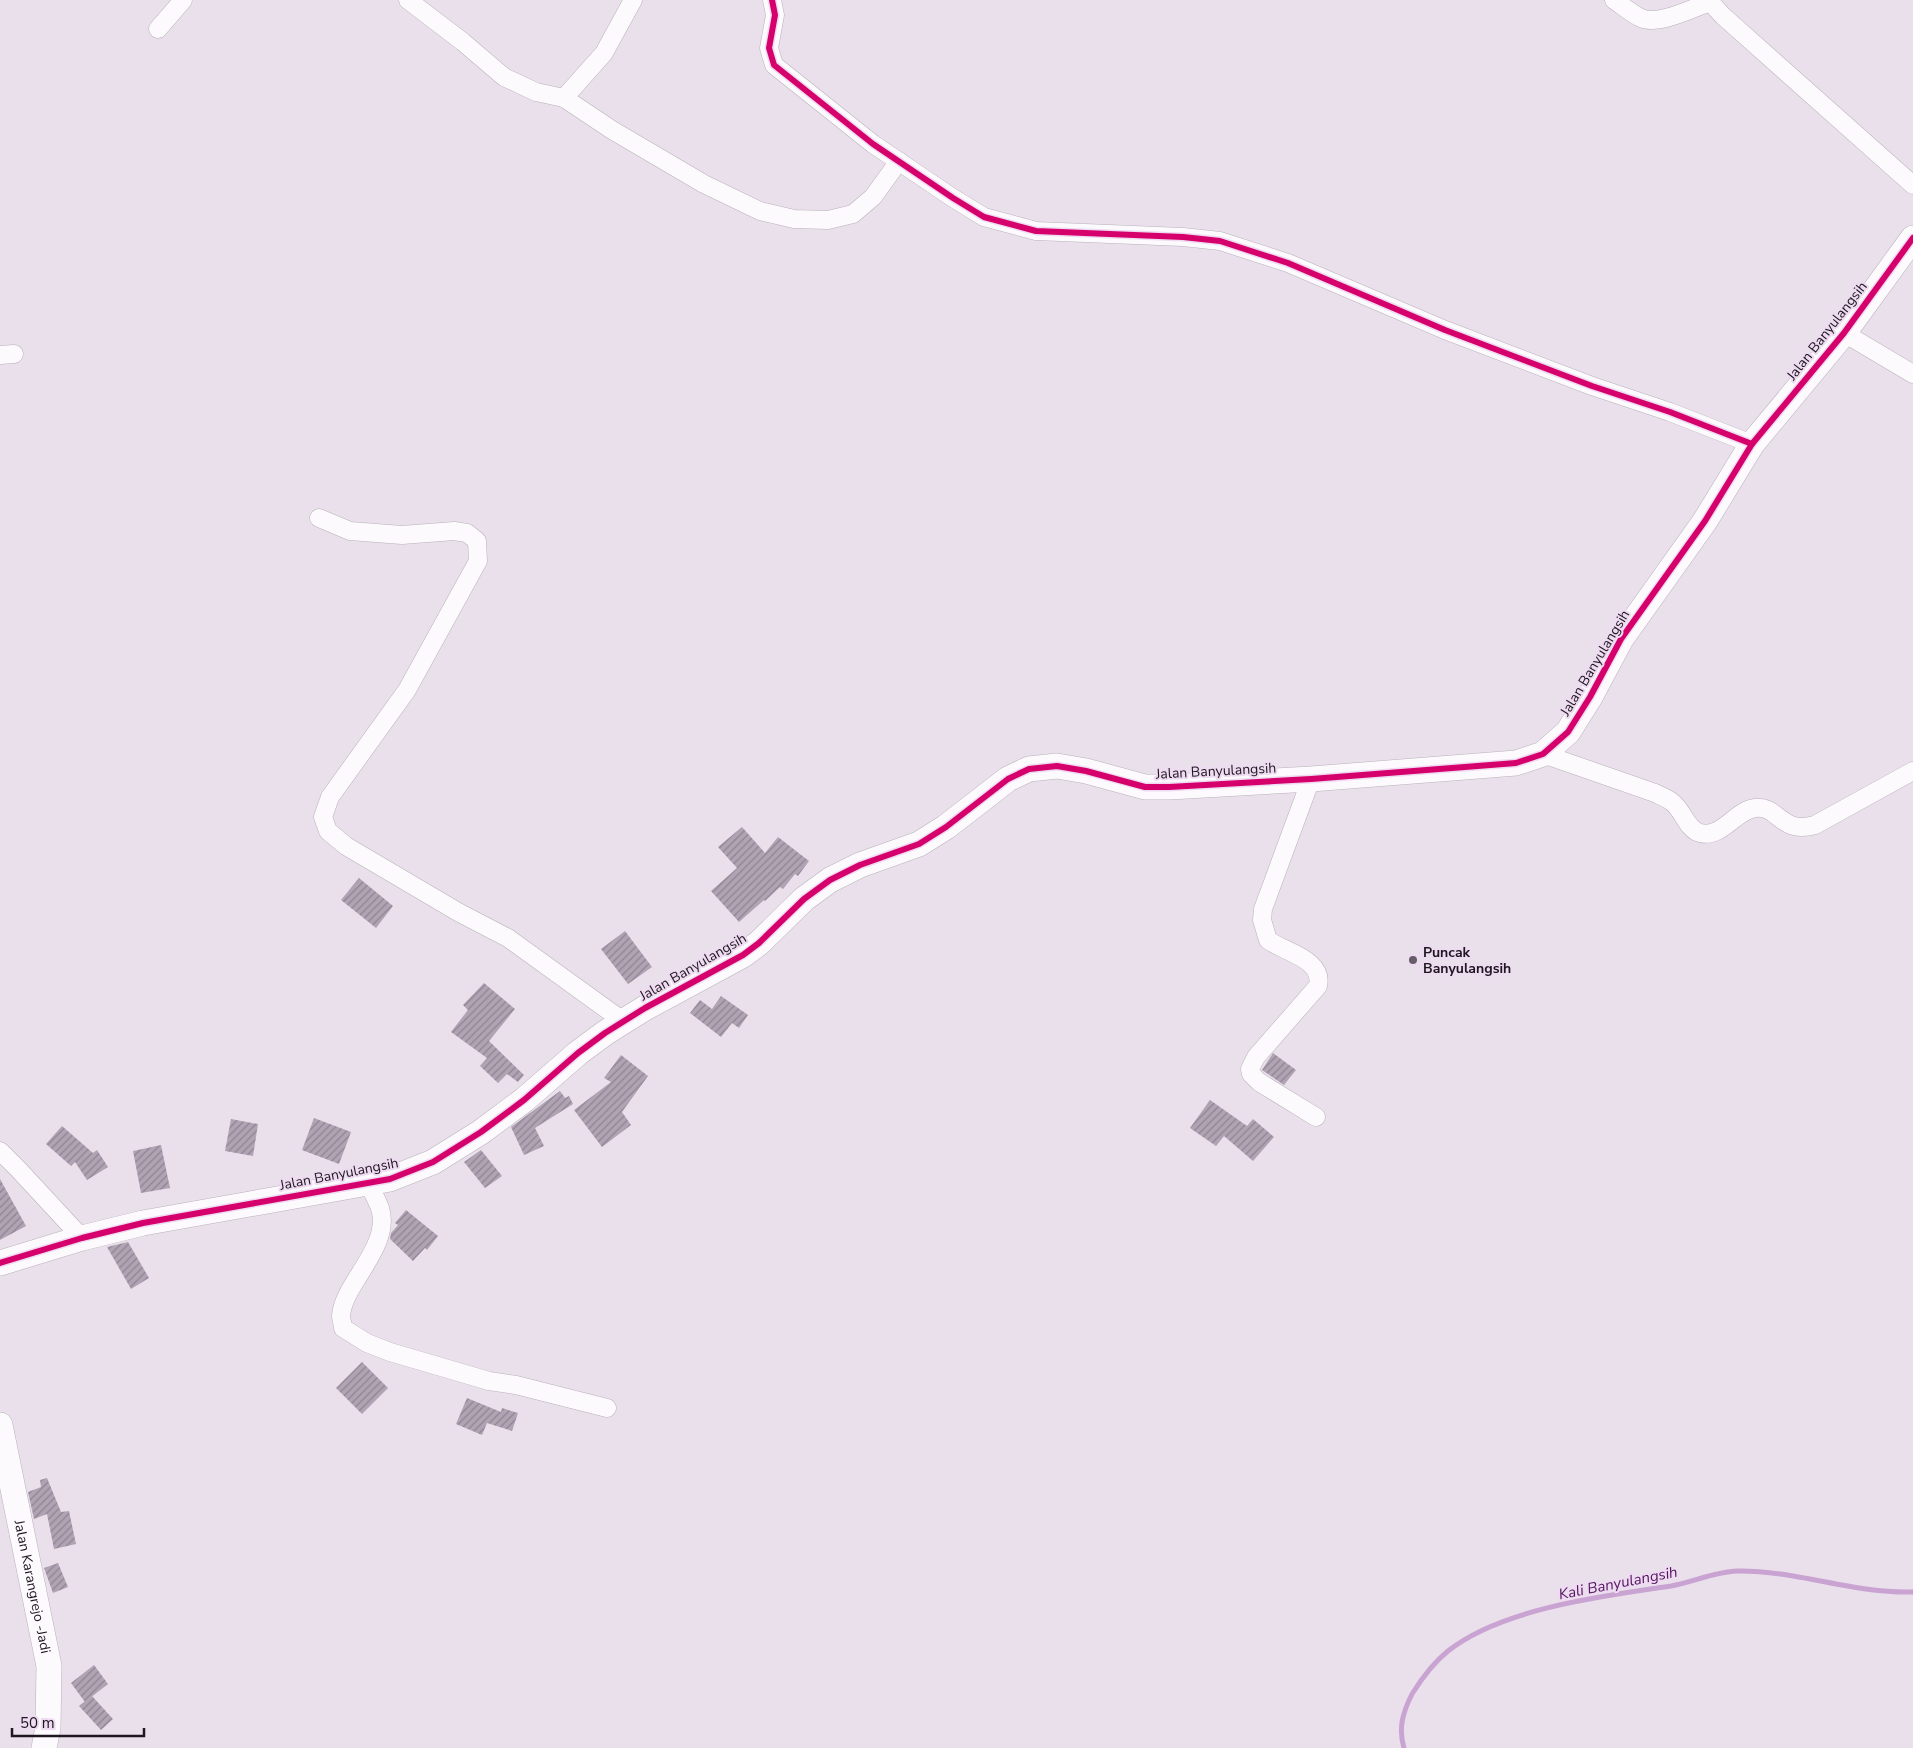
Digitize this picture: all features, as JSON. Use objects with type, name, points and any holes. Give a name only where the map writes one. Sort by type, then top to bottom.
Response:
[{"type":"street","points":[[158,29],[183,0]]},
{"type":"street","points":[[408,0],[463,42],[504,77],[536,92],[564,98],[612,130],[704,184],[760,211],[794,219],[828,220],[853,214],[873,197],[900,161]]},
{"type":"street","points":[[564,98],[604,54],[633,0]]},
{"type":"street","points":[[772,0],[775,15],[769,48],[774,65],[873,144],[984,217],[1036,231],[1182,237],[1220,241],[1288,263],[1446,330],[1592,386],[1670,412],[1752,444]]},
{"type":"street","points":[[1614,0],[1641,18],[1648,20],[1670,17],[1710,1],[1723,16],[1913,184]]},
{"type":"street","name":"Jalan Banyulangsih","points":[[0,1263],[82,1238],[177,1217],[390,1180],[416,1171],[450,1152],[524,1100],[591,1043],[623,1021],[743,955],[759,943],[804,899],[830,880],[860,866],[919,844],[946,827],[1008,778],[1029,769],[1057,766],[1072,768],[1145,787],[1170,788],[1516,763],[1544,754],[1561,739],[1578,718],[1621,639],[1705,521],[1752,444],[1844,333],[1913,238]]},
{"type":"street","points":[[1844,333],[1913,374]]},
{"type":"street","points":[[319,518],[350,531],[402,535],[454,531],[466,533],[477,541],[478,561],[407,690],[330,797],[323,817],[328,830],[346,846],[458,912],[508,938],[623,1021]]},
{"type":"street","points":[[1544,754],[1656,792],[1672,802],[1694,830],[1705,834],[1714,832],[1756,808],[1769,810],[1789,826],[1797,828],[1810,826],[1913,771]]},
{"type":"street","points":[[1311,779],[1263,909],[1262,920],[1268,940],[1309,963],[1315,968],[1320,977],[1318,986],[1256,1057],[1250,1069],[1251,1074],[1259,1082],[1316,1117]]},
{"type":"street","points":[[0,1151],[82,1238]]},
{"type":"street","points":[[368,1184],[380,1209],[381,1226],[376,1246],[345,1303],[341,1317],[344,1328],[367,1343],[390,1352],[489,1381],[516,1385],[607,1408]]},
{"type":"street","name":"Jalan Karangrejo -Jadi","points":[[0,1426],[49,1666],[48,1728],[44,1748]]},
{"type":"building","points":[[742,827],[765,853],[778,837],[809,861],[798,876],[795,874],[783,889],[780,887],[739,922],[711,891],[737,868],[718,847]]},
{"type":"building","points":[[359,878],[393,906],[376,928],[341,900]]},
{"type":"building","points":[[625,931],[652,967],[628,984],[601,949]]},
{"type":"building","points":[[484,983],[515,1009],[489,1041],[524,1075],[518,1082],[507,1074],[498,1083],[480,1066],[487,1058],[451,1032],[468,1010],[463,1005]]},
{"type":"building","points":[[721,996],[748,1015],[739,1028],[732,1023],[721,1037],[690,1013],[700,1000],[712,1009]]},
{"type":"building","points":[[1273,1053],[1296,1070],[1284,1085],[1262,1070]]},
{"type":"building","points":[[621,1055],[648,1076],[622,1112],[631,1125],[602,1147],[574,1110],[611,1082],[604,1078]]},
{"type":"building","points":[[560,1091],[565,1098],[569,1096],[573,1104],[535,1128],[544,1146],[524,1155],[511,1127]]},
{"type":"building","points":[[1210,1100],[1247,1126],[1253,1119],[1274,1137],[1253,1161],[1224,1136],[1216,1146],[1190,1128]]},
{"type":"building","points":[[314,1118],[351,1132],[339,1164],[302,1150]]},
{"type":"building","points":[[231,1119],[258,1124],[253,1156],[225,1151]]},
{"type":"building","points":[[62,1126],[93,1153],[97,1150],[108,1167],[87,1180],[75,1162],[71,1166],[46,1144]]},
{"type":"building","points":[[161,1145],[170,1188],[141,1193],[133,1151]]},
{"type":"building","points":[[481,1150],[502,1176],[485,1188],[464,1162]]},
{"type":"building","points":[[0,1179],[26,1226],[0,1240]]},
{"type":"building","points":[[406,1210],[438,1236],[427,1250],[425,1248],[413,1261],[390,1239],[391,1233],[398,1225],[395,1223]]},
{"type":"building","points":[[128,1242],[149,1278],[131,1289],[107,1247]]},
{"type":"building","points":[[362,1362],[388,1388],[362,1414],[336,1388]]},
{"type":"building","points":[[467,1398],[501,1412],[502,1408],[518,1413],[512,1431],[487,1423],[482,1435],[456,1424]]},
{"type":"building","points":[[47,1478],[61,1512],[69,1511],[76,1544],[54,1549],[47,1514],[34,1519],[28,1492],[41,1487],[40,1480]]},
{"type":"building","points":[[58,1563],[68,1587],[53,1593],[44,1568]]},
{"type":"building","points":[[94,1665],[108,1684],[85,1702],[71,1683]]},
{"type":"building","points":[[92,1696],[113,1719],[101,1730],[79,1706]]},
{"type":"waterway","name":"Kali Banyulangsih","points":[[1404,1748],[1401,1734],[1402,1720],[1406,1707],[1412,1694],[1433,1666],[1448,1651],[1470,1636],[1525,1614],[1555,1606],[1615,1594],[1671,1586],[1720,1573],[1737,1571],[1781,1574],[1891,1592],[1913,1592]]},
{"type":"cycle path","points":[[772,0],[775,15],[769,48],[774,65],[873,144],[984,217],[1036,231],[1183,237],[1220,241],[1288,263],[1445,330],[1752,444]]},
{"type":"cycle path","points":[[0,1263],[82,1238],[143,1223],[390,1179],[433,1162],[481,1132],[524,1100],[578,1053],[605,1033],[645,1008],[743,955],[759,943],[804,899],[830,880],[860,865],[919,844],[946,827],[1008,779],[1029,769],[1057,766],[1086,771],[1145,787],[1169,787],[1311,779],[1516,763],[1543,754],[1568,732],[1590,697],[1621,639],[1705,521],[1752,444],[1844,333],[1913,238]]},
{"type":"place","name":"Puncak Banyulangsih","points":[[1413,960]]}]
